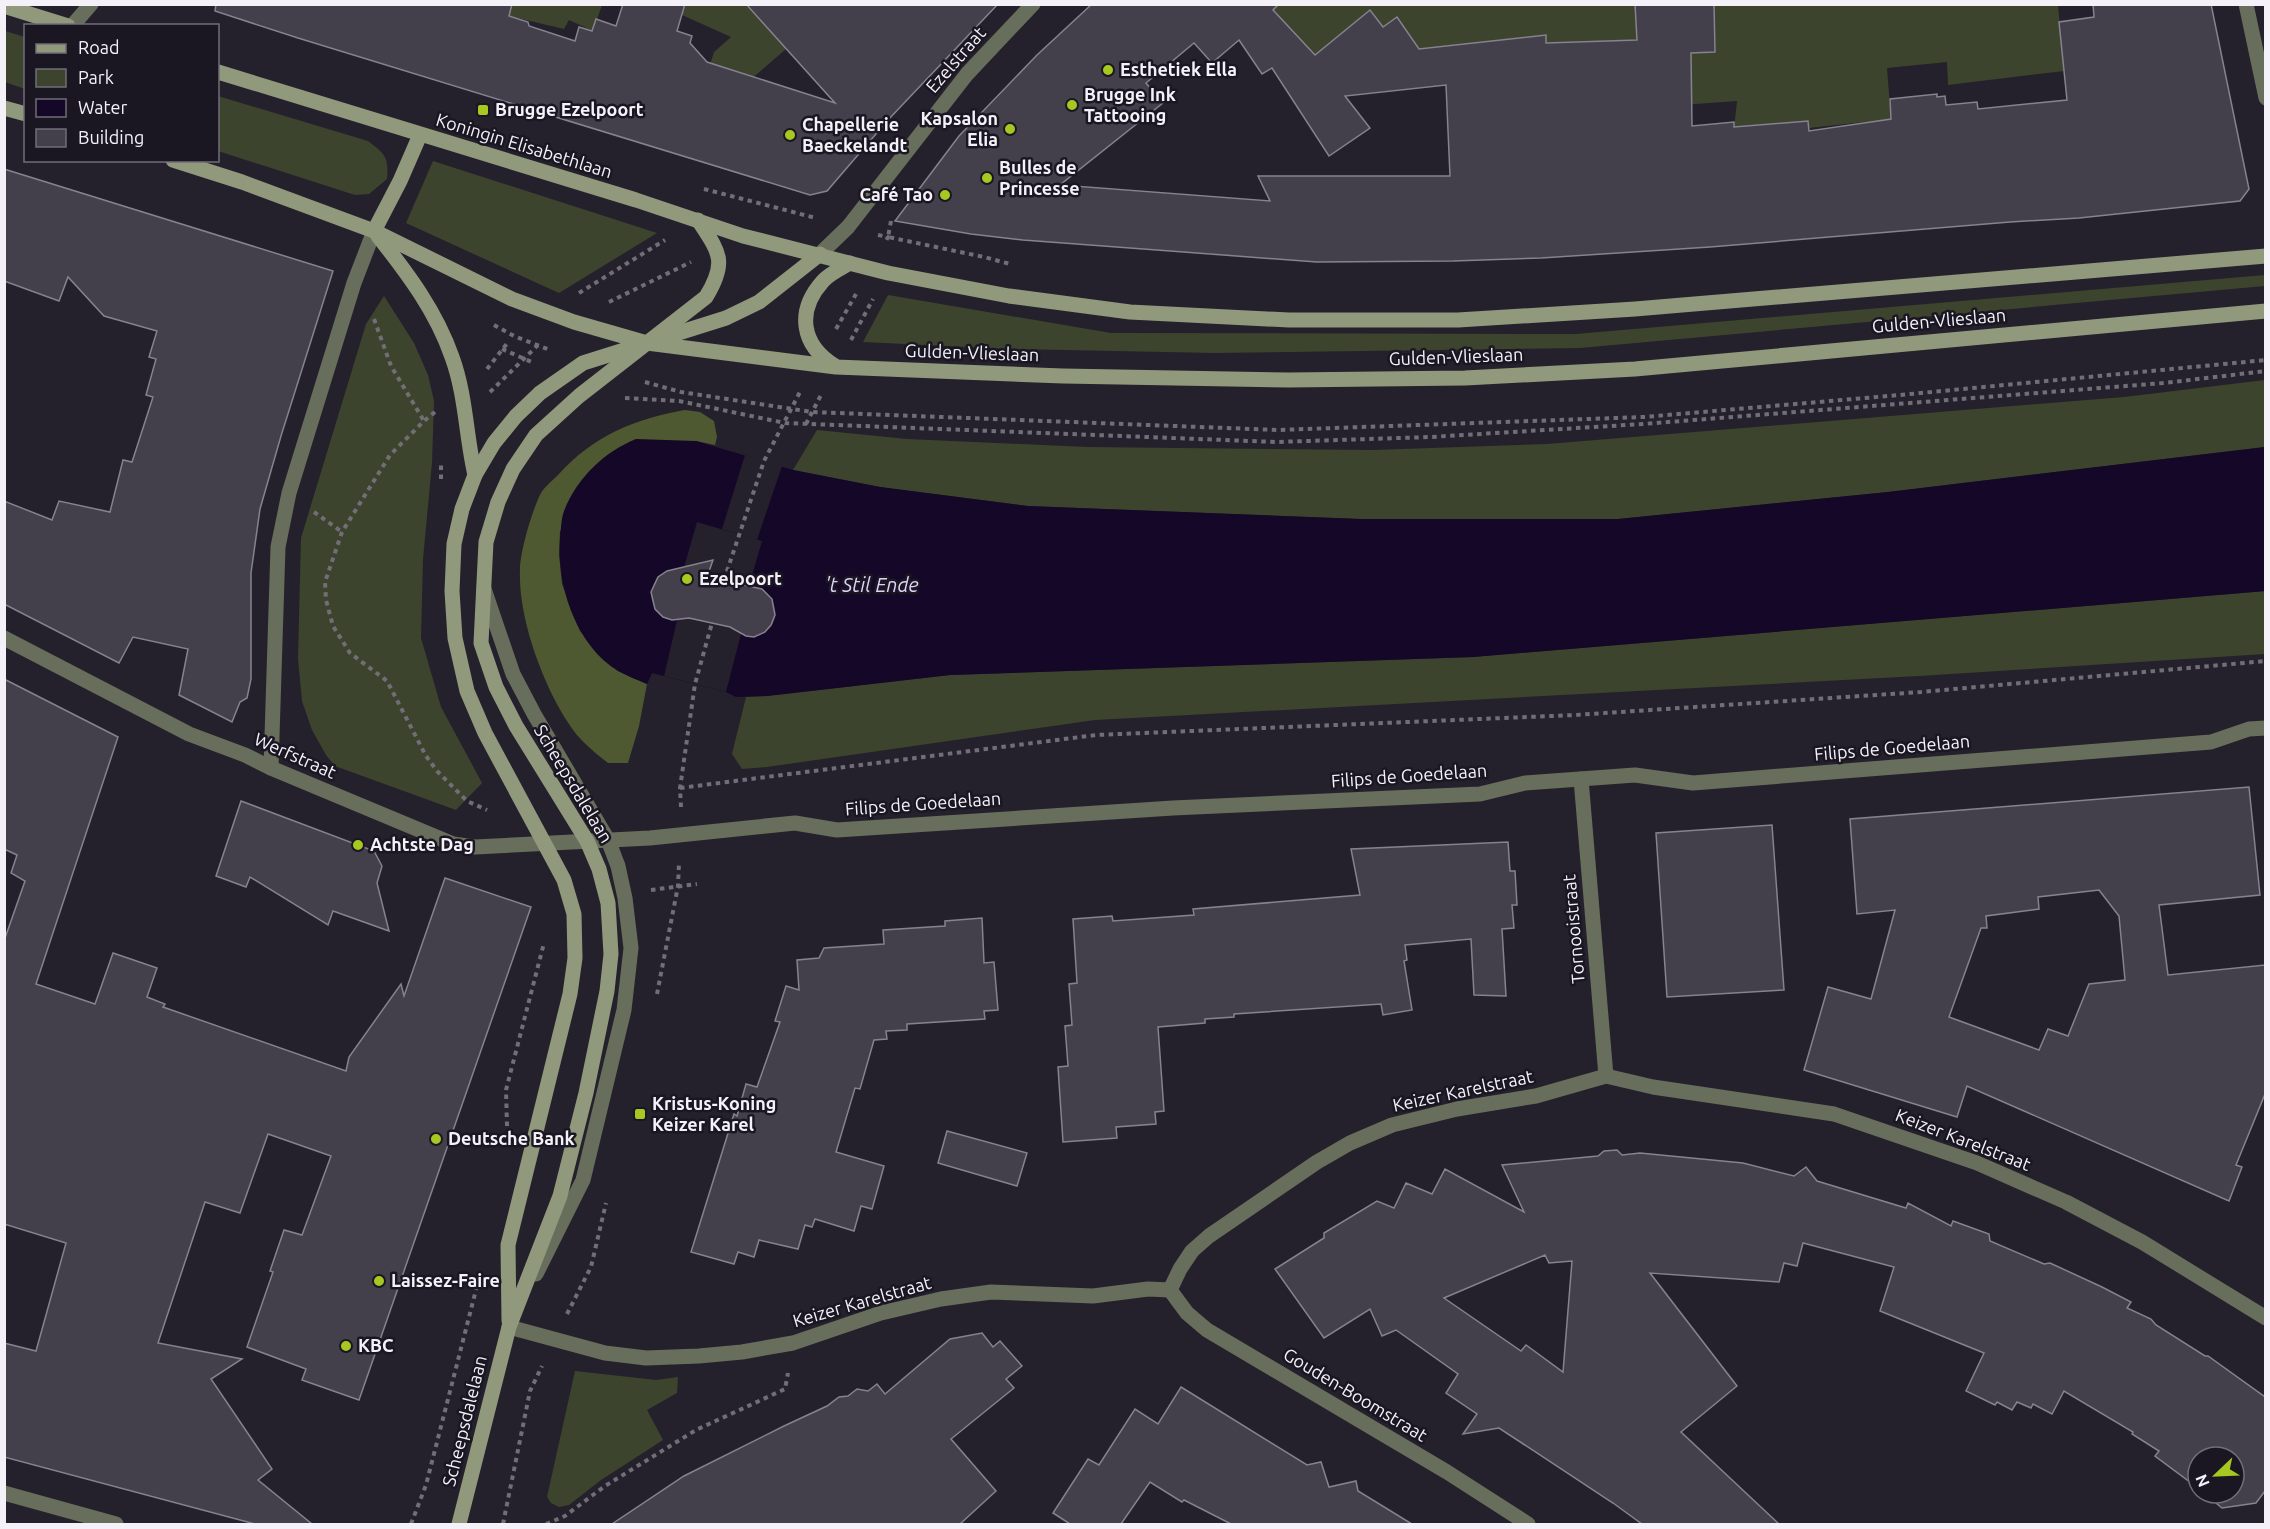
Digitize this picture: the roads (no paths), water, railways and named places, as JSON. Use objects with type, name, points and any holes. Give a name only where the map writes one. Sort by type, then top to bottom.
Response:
[{"type":"main road","points":[[4,6],[63,24]]},
{"type":"main road","name":"Koningin Elisabethlaan","points":[[219,72],[698,219],[743,236],[820,254]]},
{"type":"main road","points":[[4,108],[24,113]]},
{"type":"main road","points":[[374,231],[400,181],[420,135]]},
{"type":"main road","points":[[179,162],[242,182],[374,231],[512,299],[574,322],[647,343]]},
{"type":"main road","name":"Scheepsdalelaan","points":[[459,1524],[509,1327],[560,1196],[586,1093],[607,991],[611,954],[608,903],[599,869],[587,841],[516,726],[496,687],[481,643],[482,585],[486,542],[498,502],[513,469],[536,435],[579,396],[706,297],[715,282],[720,261],[717,249],[698,219]]},
{"type":"main road","points":[[374,231],[416,284],[438,321],[453,359],[462,394],[475,475]]},
{"type":"main road","name":"Scheepsdalelaan","points":[[509,1327],[508,1245],[570,994],[575,958],[574,914],[564,879],[485,733],[467,691],[455,638],[452,591],[454,544],[462,509],[475,475],[494,443],[516,416],[540,393],[583,363],[726,318],[751,306],[820,254]]},
{"type":"main road","name":"Gulden-Vlieslaan","points":[[820,254],[871,268],[1031,299],[1130,312],[1289,320],[1458,320],[1635,309],[2265,256]]},
{"type":"main road","points":[[818,360],[807,337],[805,317],[811,298],[825,279],[850,263]]},
{"type":"main road","name":"Gulden-Vlieslaan","points":[[647,343],[818,360],[836,367],[1063,376],[1278,380],[1465,378],[1635,369],[2265,310]]},
{"type":"street","points":[[72,24],[91,4]]},
{"type":"street","name":"Ezelstraat","points":[[820,254],[848,227],[967,74],[1033,4]]},
{"type":"street","points":[[2246,4],[2265,98]]},
{"type":"street","points":[[271,768],[278,547],[296,471],[354,283],[374,231]]},
{"type":"street","points":[[482,585],[513,674],[608,840],[618,866],[625,898],[631,948],[624,1010],[583,1180],[509,1327]]},
{"type":"street","name":"Werfstraat","points":[[4,638],[189,734],[245,755],[453,844],[475,848],[587,841]]},
{"type":"street","name":"Filips de Goedelaan","points":[[587,841],[795,823],[837,830],[1150,809],[1480,794],[1525,783],[1635,775],[1692,783],[2211,742],[2249,729],[2265,728]]},
{"type":"street","name":"Tornooistraat","points":[[1581,779],[1606,1076]]},
{"type":"street","name":"Keizer Karelstraat","points":[[509,1327],[605,1353],[646,1358],[742,1352],[792,1343],[882,1313],[941,1299],[990,1292],[1093,1296],[1148,1289],[1170,1290],[1192,1251],[1209,1236],[1317,1162],[1350,1143],[1392,1125],[1457,1109],[1536,1096],[1606,1076],[1653,1086],[1834,1114],[1977,1163],[2066,1202],[2133,1237],[2265,1318]]},
{"type":"street","name":"Gouden-Boomstraat","points":[[1170,1290],[1187,1313],[1207,1330],[1446,1472],[1528,1524]]},
{"type":"street","points":[[4,1493],[116,1524]]},
{"type":"water","name":"'t Stil Ende","points":[[636,439],[696,441],[793,470],[880,487],[1028,506],[1360,519],[1618,519],[1888,492],[2265,447],[2266,591],[1473,657],[950,675],[767,696],[736,697],[726,692],[652,673],[647,684],[621,673],[603,660],[590,646],[572,612],[562,576],[560,557],[563,514],[584,477],[624,444]],"holes":[[[697,522],[762,541],[749,586],[760,590],[773,603],[775,619],[772,626],[765,632],[749,637],[728,627],[700,620],[688,618],[672,620],[660,615],[656,610],[653,605],[652,587],[660,575],[668,571],[683,571]]]},
{"type":"place","name":"Esthetiek Ella","points":[[1108,70]]},
{"type":"place","name":"Brugge Ink Tattooing","points":[[1072,105]]},
{"type":"place","name":"Brugge Ezelpoort","points":[[483,110]]},
{"type":"place","name":"Kapsalon Elia","points":[[1010,129]]},
{"type":"place","name":"Chapellerie Baeckelandt","points":[[790,135]]},
{"type":"place","name":"Bulles de Princesse","points":[[987,178]]},
{"type":"place","name":"Café Tao","points":[[945,195]]},
{"type":"place","name":"Ezelpoort","points":[[687,579]]},
{"type":"place","name":"Achtste Dag","points":[[358,845]]},
{"type":"place","name":"Kristus-Koning Keizer Karel","points":[[640,1114]]},
{"type":"place","name":"Deutsche Bank","points":[[436,1139]]},
{"type":"place","name":"Laissez-Faire","points":[[379,1281]]},
{"type":"place","name":"KBC","points":[[346,1346]]}]
